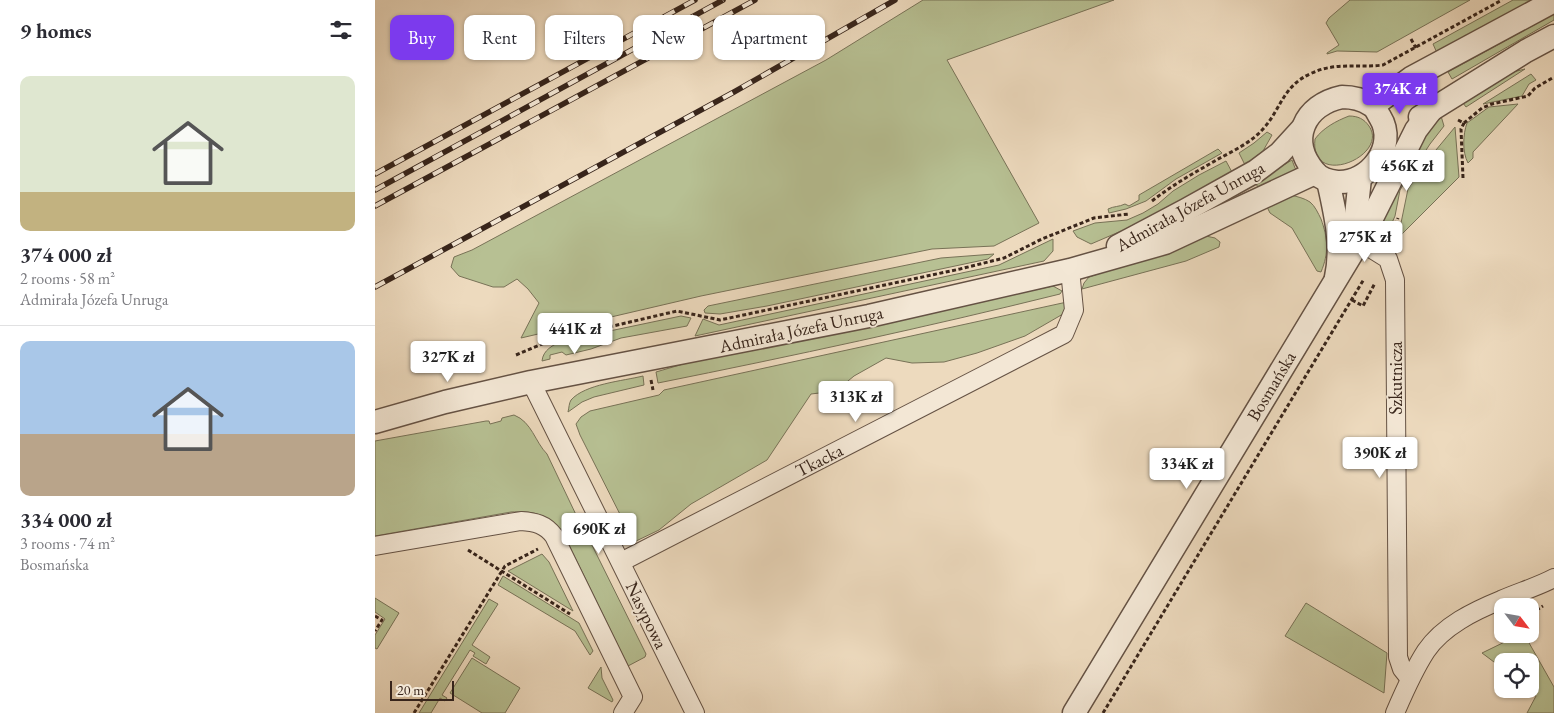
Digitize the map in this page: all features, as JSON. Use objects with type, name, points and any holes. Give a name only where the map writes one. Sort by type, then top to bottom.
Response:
[{"type":"street","points":[[1373,106],[1411,78],[1554,1]]},
{"type":"street","points":[[1385,138],[1525,51],[1554,36]]},
{"type":"street","points":[[1321,177],[1346,182],[1360,178],[1378,161],[1383,150],[1385,138],[1382,120],[1373,106],[1353,97],[1331,99],[1321,104],[1313,112],[1301,130],[1301,144],[1305,158],[1321,177],[1337,229],[1338,260],[1335,280]]},
{"type":"street","points":[[1356,247],[1378,210],[1416,130],[1432,109]]},
{"type":"street","name":"Admirała Józefa Unruga","points":[[1070,270],[1148,231],[1256,171],[1280,153],[1301,130]]},
{"type":"street","name":"Admirała Józefa Unruga","points":[[375,422],[445,402],[531,382],[869,316],[1070,270],[1165,243],[1321,177]]},
{"type":"street","name":"Bosmańska","points":[[1074,713],[1356,247],[1360,178]]},
{"type":"street","name":"Szkutnicza","points":[[1356,247],[1388,259],[1395,280],[1398,656],[1402,669],[1410,679]]},
{"type":"street","name":"Tkacka","points":[[621,562],[1064,334],[1074,310],[1070,270]]},
{"type":"street","name":"Nasypowa","points":[[531,382],[695,713]]},
{"type":"street","points":[[375,546],[521,521],[535,522],[548,528],[633,697],[623,713]]},
{"type":"street","points":[[1395,713],[1410,679],[1427,650],[1446,631],[1471,614],[1554,578]]},
{"type":"path","points":[[1145,206],[1186,177],[1249,141],[1271,120],[1279,103],[1297,81],[1327,67],[1383,65],[1502,0]]},
{"type":"path","points":[[1463,178],[1461,129],[1464,123]]},
{"type":"path","points":[[516,355],[549,341],[677,311],[720,320],[960,269],[1004,258],[1041,239],[1094,218],[1127,215],[1133,212]]},
{"type":"path","points":[[1103,713],[1352,300],[1363,306],[1376,280]]},
{"type":"path","points":[[414,713],[505,566],[555,540]]},
{"type":"path","points":[[465,548],[542,597]]},
{"type":"path","points":[[375,616],[382,620],[375,631]]},
{"type":"green space","points":[[923,0],[1114,0],[947,60],[1039,223],[994,246],[932,249],[701,296],[521,338],[539,303],[528,289],[517,279],[504,287],[493,287],[459,276],[451,267],[454,257],[472,250],[826,60]]},
{"type":"green space","points":[[1350,0],[1470,0],[1377,52],[1337,51],[1327,54],[1339,45],[1326,23],[1329,18]]},
{"type":"green space","points":[[1513,0],[1536,0],[1471,35],[1464,36],[1464,39],[1437,53],[1433,44]]},
{"type":"green space","points":[[1554,14],[1554,20],[1452,79],[1448,72]]},
{"type":"green space","points":[[1525,69],[1466,107],[1463,103],[1513,72]]},
{"type":"green space","points":[[1531,74],[1536,80],[1529,84],[1522,96],[1483,104]]},
{"type":"green space","points":[[1518,104],[1473,152],[1473,158],[1468,163],[1464,143],[1467,123],[1489,107]]},
{"type":"green space","points":[[1349,116],[1361,118],[1369,126],[1372,137],[1369,148],[1360,157],[1348,163],[1335,165],[1324,163],[1316,154],[1315,139],[1330,125]]},
{"type":"green space","points":[[1441,116],[1444,126],[1400,190],[1395,216],[1383,243],[1377,234],[1421,133]]},
{"type":"green space","points":[[1455,127],[1459,177],[1402,234],[1395,244],[1391,244],[1401,223],[1408,189],[1431,156]]},
{"type":"green space","points":[[1267,132],[1272,135],[1263,151],[1245,165],[1239,153]]},
{"type":"green space","points":[[1218,149],[1222,153],[1176,179],[1146,201],[1109,213],[1108,209],[1110,208],[1125,204],[1129,206],[1139,200],[1139,195]]},
{"type":"green space","points":[[1292,160],[1299,173],[1260,191],[1255,182]]},
{"type":"green space","points":[[1226,161],[1233,174],[1170,210],[1091,244],[1077,237],[1073,231],[1095,223],[1127,220],[1143,213],[1158,204],[1173,191]]},
{"type":"green space","points":[[1291,195],[1310,202],[1321,219],[1327,246],[1321,272],[1317,271],[1292,228],[1270,213],[1266,205]]},
{"type":"green space","points":[[1206,236],[1215,238],[1220,242],[1219,247],[1186,261],[1082,289],[1089,277]]},
{"type":"green space","points":[[1053,239],[1053,251],[1044,261],[695,336],[703,319],[719,325],[999,265]]},
{"type":"green space","points":[[994,254],[988,259],[767,306],[720,314],[705,313],[704,310],[708,306],[941,258]]},
{"type":"green space","points":[[1053,286],[1062,291],[1060,294],[860,341],[658,383],[656,372],[690,362]]},
{"type":"green space","points":[[1067,302],[1063,314],[1025,336],[977,353],[944,362],[912,363],[886,358],[854,376],[836,391],[811,394],[767,460],[691,504],[659,530],[634,542],[576,424],[581,417],[590,411],[659,395],[664,390]]},
{"type":"green space","points":[[681,316],[691,318],[687,326],[621,338],[591,349],[566,355],[562,352],[550,355],[550,359],[542,361],[546,351],[562,341]]},
{"type":"green space","points":[[643,376],[644,385],[594,397],[582,402],[568,412],[571,400],[585,390]]},
{"type":"green space","points":[[514,415],[525,422],[547,454],[579,521],[560,530],[550,520],[538,514],[511,512],[375,536],[375,441],[486,421],[489,421],[490,424]]},
{"type":"green space","points":[[585,531],[646,654],[645,657],[628,666],[567,541]]},
{"type":"green space","points":[[542,554],[549,562],[573,611],[508,571]]},
{"type":"green space","points":[[503,576],[579,623],[593,651],[590,655],[575,631],[498,585]]},
{"type":"green space","points":[[375,598],[399,613],[377,649],[375,648],[375,635],[385,619],[375,612]]},
{"type":"green space","points":[[489,599],[498,604],[472,645],[490,657],[486,664],[473,656],[475,653],[470,650],[442,695],[447,698],[445,701],[440,698],[431,713],[419,713]]},
{"type":"green space","points":[[1306,603],[1387,653],[1384,693],[1285,636]]},
{"type":"green space","points":[[1503,643],[1529,643],[1535,653],[1494,653],[1494,662],[1482,653]]},
{"type":"green space","points":[[472,658],[520,688],[505,713],[482,713],[450,693]]},
{"type":"green space","points":[[1539,660],[1554,687],[1554,713],[1527,713],[1535,698],[1539,698]]},
{"type":"green space","points":[[601,667],[602,678],[613,700],[612,702],[588,688]]},
{"type":"railway","points":[[375,174],[695,0]]},
{"type":"railway","points":[[375,190],[723,0]]},
{"type":"railway","points":[[375,206],[755,0]]},
{"type":"railway","points":[[375,287],[734,92],[895,0]]}]
